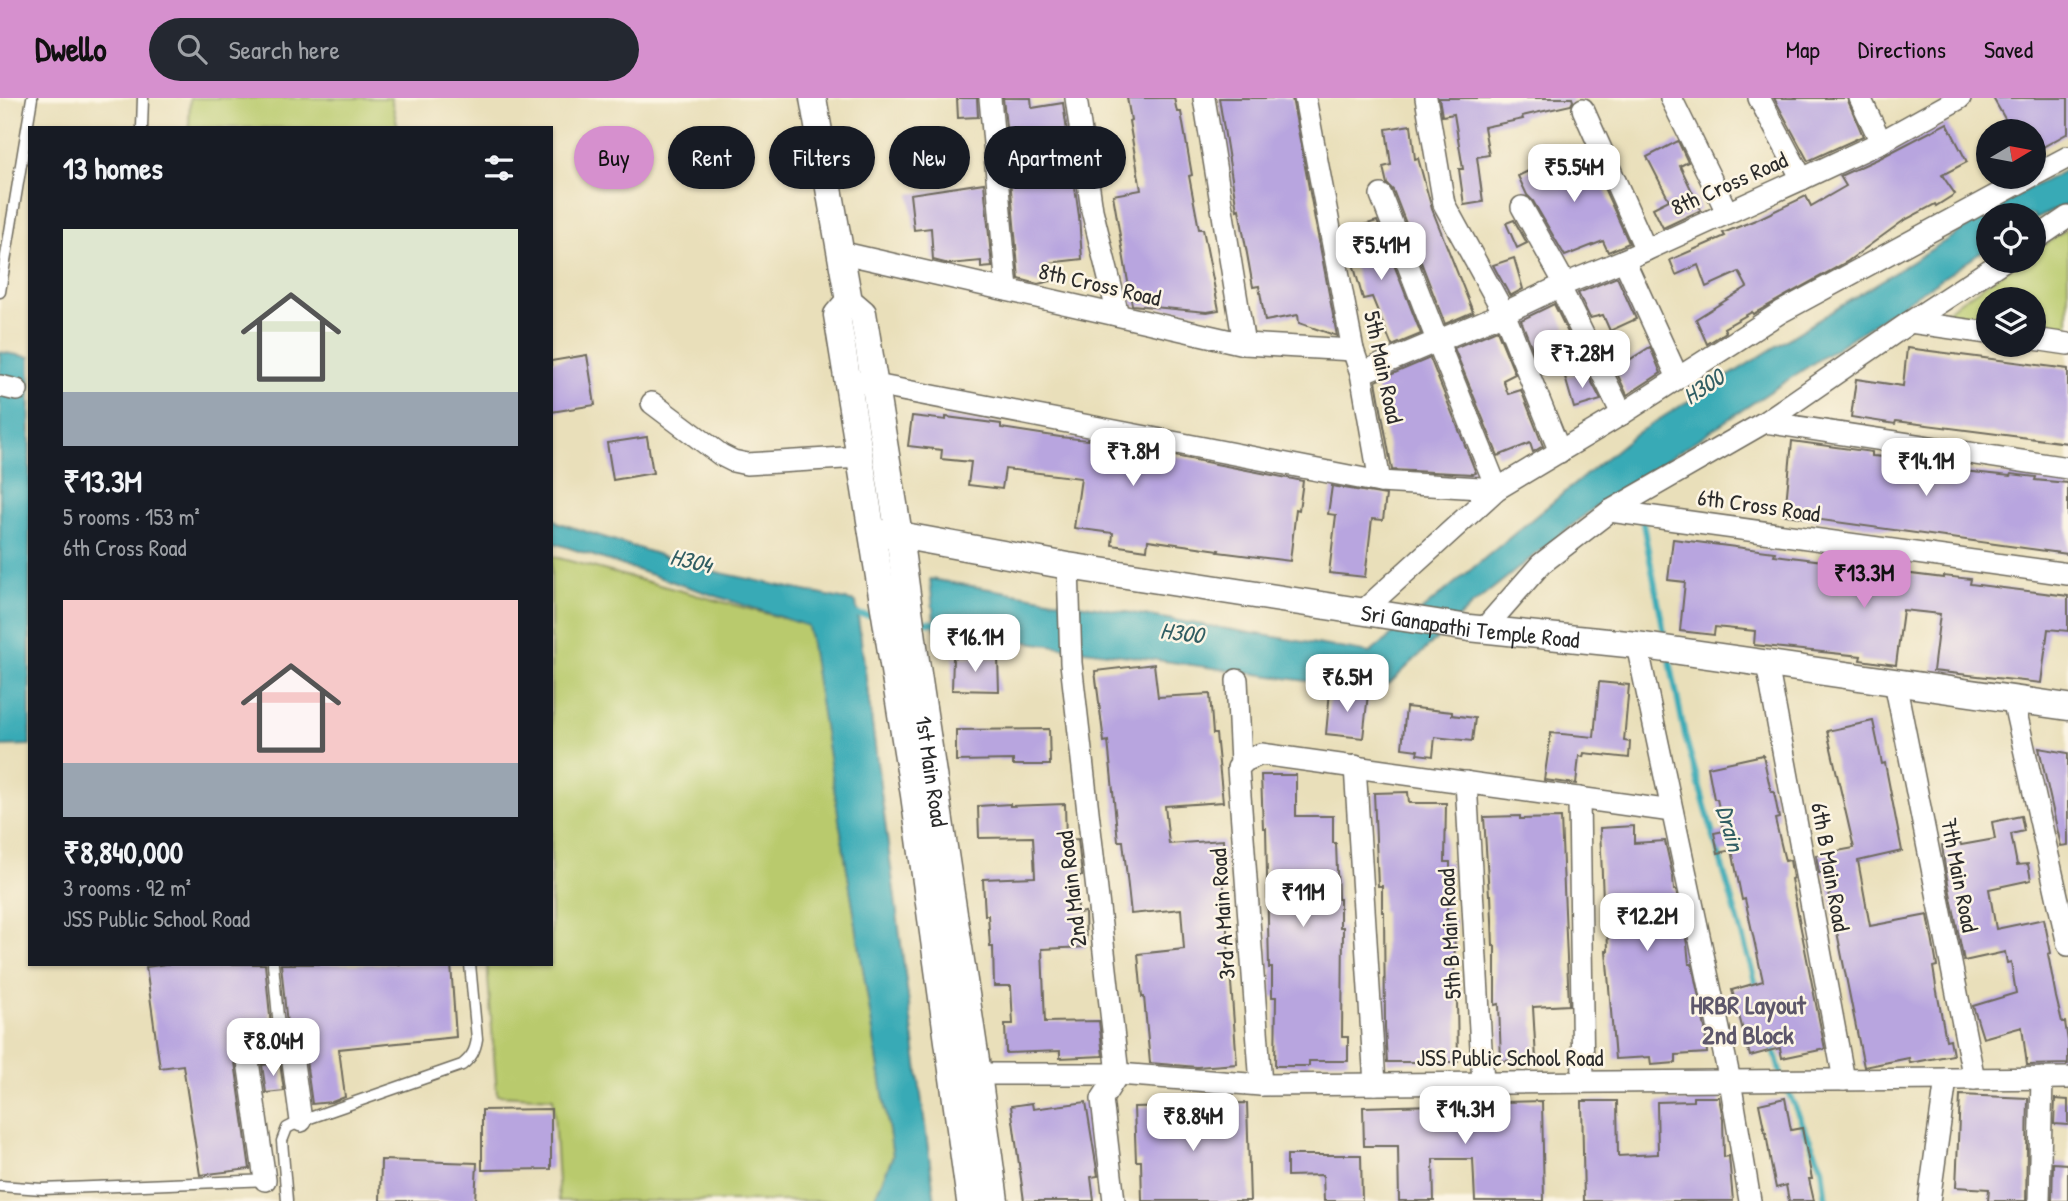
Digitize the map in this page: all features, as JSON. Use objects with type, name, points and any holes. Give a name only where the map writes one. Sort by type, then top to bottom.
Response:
[{"type":"street","name":"1st Main Road","points":[[813,98],[849,301],[863,313],[861,382],[899,535],[965,1074],[995,1201]]},
{"type":"street","points":[[990,98],[1007,290]]},
{"type":"street","points":[[1076,98],[1092,210],[1118,315]]},
{"type":"street","points":[[1204,98],[1244,344]]},
{"type":"street","name":"5th Main Road","points":[[1305,98],[1353,350],[1361,373],[1380,482]]},
{"type":"street","points":[[1426,98],[1444,204],[1504,313],[1560,452]]},
{"type":"street","points":[[1671,98],[1727,212]]},
{"type":"street","points":[[1759,98],[1802,179]]},
{"type":"street","points":[[1860,98],[1881,142]]},
{"type":"street","name":"8th Cross Road","points":[[1361,373],[1504,313],[1802,179],[1881,142],[1953,100]]},
{"type":"street","points":[[1583,109],[1646,250]]},
{"type":"street","points":[[2046,169],[2068,157]]},
{"type":"street","points":[[1363,611],[1497,489],[1622,414],[1781,312],[2008,189]]},
{"type":"street","points":[[1381,195],[1497,489]]},
{"type":"street","points":[[1522,207],[1622,414]]},
{"type":"street","points":[[2046,232],[2068,217]]},
{"type":"street","name":"8th Cross Road","points":[[839,252],[1244,344],[1353,350]]},
{"type":"street","points":[[1623,260],[1678,378]]},
{"type":"street","points":[[1476,629],[1541,564],[1610,511],[1765,422],[1985,273]]},
{"type":"street","points":[[1910,322],[1976,331]]},
{"type":"street","points":[[2046,341],[2068,344]]},
{"type":"street","points":[[970,1201],[965,1074],[916,809],[860,457],[861,382],[1380,482],[1497,489]]},
{"type":"street","points":[[652,403],[721,455],[733,461],[747,464],[860,457]]},
{"type":"street","points":[[1765,422],[2068,468]]},
{"type":"street","name":"6th Cross Road","points":[[1610,511],[2068,574]]},
{"type":"street","name":"Sri Ganapathi Temple Road","points":[[872,532],[1068,566],[1476,629],[1637,645],[2068,707]]},
{"type":"street","name":"2nd Main Road","points":[[1068,566],[1071,663],[1118,1074]]},
{"type":"street","points":[[1637,645],[1730,1081],[1750,1201]]},
{"type":"street","name":"6th B Main Road","points":[[1767,664],[1844,1080]]},
{"type":"street","name":"3rd A Main Road","points":[[1237,680],[1241,763],[1238,768],[1261,1085]]},
{"type":"street","name":"7th Main Road","points":[[1895,682],[1974,1079]]},
{"type":"street","points":[[2013,699],[2068,946]]},
{"type":"street","points":[[1241,763],[1261,754],[1672,811]]},
{"type":"street","points":[[1355,765],[1375,1084]]},
{"type":"street","name":"5th B Main Road","points":[[1466,782],[1483,1083]]},
{"type":"street","points":[[1579,798],[1583,1082]]},
{"type":"street","points":[[275,1180],[247,1054],[291,1048],[301,1121]]},
{"type":"street","name":"JSS Public School Road","points":[[965,1074],[1118,1074],[1261,1085],[2068,1078]]},
{"type":"street","points":[[1114,1201],[1102,1099],[1118,1074]]},
{"type":"street","points":[[2039,1201],[2042,1078]]},
{"type":"street","points":[[1929,1201],[1946,1079]]},
{"type":"lane","points":[[0,292],[32,98]]},
{"type":"lane","points":[[142,98],[142,126]]},
{"type":"lane","points":[[273,966],[281,1049]]},
{"type":"lane","points":[[287,1201],[275,1180],[282,1140],[287,1128],[462,1065],[470,1059],[477,1039],[470,966]]},
{"type":"lane","points":[[0,1186],[42,1189],[275,1180]]},
{"type":"green space","points":[[190,98],[391,98],[398,126],[189,126]]},
{"type":"green space","points":[[2068,229],[2068,331],[2046,328],[2046,287],[1982,287],[2002,273],[2046,273],[2046,244]]},
{"type":"green space","points":[[1976,291],[1976,317],[1943,313]]},
{"type":"green space","points":[[553,557],[808,625],[893,1156],[873,1201],[559,1201],[553,1098],[497,1095],[487,966],[553,966]]},
{"type":"water","points":[[2068,169],[2068,204],[2046,214],[2046,203],[2006,203],[2028,189],[2046,189],[2046,180]]},
{"type":"water","points":[[1976,222],[1976,256],[1595,507],[1471,606],[1389,684],[1328,684],[935,629],[930,579],[1370,653],[1634,435]]},
{"type":"water","points":[[0,352],[28,357],[28,745],[0,746]]},
{"type":"water","points":[[553,518],[559,523],[707,570],[856,602],[935,1201],[873,1201],[893,1156],[808,626],[553,543]]},
{"type":"building","points":[[957,98],[977,98],[978,117],[958,118]]},
{"type":"building","points":[[1003,98],[1031,98],[1032,108],[1063,103],[1066,126],[1006,126]]},
{"type":"building","points":[[1127,98],[1174,98],[1177,112],[1181,112],[1199,229],[1203,229],[1219,310],[1207,312],[1132,305],[1113,195],[1141,190]]},
{"type":"building","points":[[1219,98],[1292,98],[1337,336],[1299,323],[1298,315],[1265,321],[1259,286],[1253,287],[1239,209],[1237,210]]},
{"type":"building","points":[[1439,98],[1572,98],[1573,101],[1571,105],[1484,127],[1489,155],[1477,157],[1483,202],[1464,205],[1459,169],[1463,169],[1454,114],[1442,116]]},
{"type":"building","points":[[1774,98],[1847,98],[1863,136],[1808,161]]},
{"type":"building","points":[[1993,98],[2068,98],[2068,133],[2046,145],[2046,119],[2005,119]]},
{"type":"building","points":[[1947,123],[1967,162],[1942,175],[1955,194],[1903,221],[1848,261],[1724,328],[1726,332],[1707,344],[1696,319],[1747,287],[1739,272],[1706,287],[1698,265],[1676,275],[1670,260],[1806,196],[1811,206],[1846,186],[1840,176]]},
{"type":"building","points":[[1411,125],[1415,159],[1418,158],[1432,209],[1473,312],[1445,324],[1393,190],[1387,184],[1383,167],[1391,165],[1386,129]]},
{"type":"building","points":[[1678,141],[1688,162],[1680,166],[1701,210],[1663,228],[1653,208],[1669,200],[1647,157]]},
{"type":"building","points":[[1586,148],[1629,243],[1608,252],[1603,241],[1565,256],[1518,176],[1551,160],[1553,163]]},
{"type":"building","points":[[984,183],[992,267],[981,268],[981,261],[949,264],[933,260],[931,228],[914,230],[910,194],[944,189],[970,189],[970,185]]},
{"type":"building","points":[[1011,189],[1075,189],[1082,259],[1047,263],[1051,281],[1038,284],[1019,279]]},
{"type":"building","points":[[1514,220],[1527,243],[1517,248],[1506,223]]},
{"type":"building","points":[[1377,221],[1421,334],[1392,346],[1372,297],[1363,299],[1344,231]]},
{"type":"building","points":[[1514,258],[1523,289],[1510,296],[1493,265]]},
{"type":"building","points":[[1617,277],[1636,319],[1610,331],[1603,315],[1590,318],[1578,293]]},
{"type":"building","points":[[1554,304],[1575,347],[1538,363],[1521,320]]},
{"type":"building","points":[[1497,330],[1515,374],[1503,380],[1508,394],[1521,390],[1543,446],[1533,452],[1530,443],[1498,456],[1454,348]]},
{"type":"building","points":[[1650,347],[1661,373],[1627,395],[1615,369]]},
{"type":"building","points":[[1907,348],[2068,369],[2068,443],[1851,417],[1856,379],[1903,386]]},
{"type":"building","points":[[587,355],[595,405],[553,412],[553,361]]},
{"type":"building","points":[[1430,358],[1476,473],[1392,470],[1376,381]]},
{"type":"building","points":[[1586,371],[1601,400],[1574,408],[1565,377]]},
{"type":"building","points":[[912,416],[1001,424],[1001,428],[1087,439],[1303,481],[1299,510],[1296,509],[1290,561],[1148,540],[1147,550],[1112,545],[1113,533],[1074,528],[1081,478],[1005,469],[1002,489],[968,485],[971,462],[941,459],[942,450],[908,446]]},
{"type":"building","points":[[647,437],[653,473],[613,480],[607,443]]},
{"type":"building","points":[[1792,441],[1872,452],[1872,456],[1955,465],[1954,470],[2011,474],[2036,477],[2035,480],[2068,483],[2068,554],[1785,515]]},
{"type":"building","points":[[1332,486],[1386,495],[1383,520],[1372,519],[1365,577],[1329,573],[1336,515],[1328,514]]},
{"type":"building","points":[[1673,539],[1775,552],[1774,555],[1831,564],[1971,579],[1970,584],[2068,596],[2068,631],[2048,629],[2041,683],[1933,671],[1940,614],[1903,610],[1896,665],[1860,660],[1861,656],[1754,645],[1755,631],[1715,627],[1714,635],[1680,631],[1685,582],[1668,580]]},
{"type":"building","points":[[953,657],[998,658],[999,691],[952,690]]},
{"type":"building","points":[[1154,664],[1158,697],[1210,694],[1223,802],[1165,806],[1169,844],[1223,840],[1223,875],[1237,1064],[1197,1067],[1150,1063],[1138,954],[1184,949],[1181,909],[1131,914],[1123,841],[1118,841],[1108,741],[1104,742],[1095,671]]},
{"type":"building","points":[[1599,682],[1629,685],[1624,741],[1630,742],[1629,758],[1584,753],[1583,757],[1579,756],[1576,784],[1544,780],[1551,733],[1594,737]]},
{"type":"building","points":[[1330,691],[1368,694],[1363,738],[1326,734]]},
{"type":"building","points":[[1406,707],[1452,712],[1452,715],[1475,718],[1472,741],[1435,737],[1433,756],[1402,748]]},
{"type":"building","points":[[1873,721],[1882,764],[1885,763],[1902,851],[1858,861],[1870,926],[1928,915],[1937,966],[1933,967],[1936,986],[1946,1040],[1950,1039],[1953,1055],[1910,1063],[1909,1058],[1864,1067],[1825,872],[1819,873],[1816,855],[1854,848],[1827,731]]},
{"type":"building","points":[[1049,729],[1050,765],[1013,765],[1013,760],[956,761],[956,730]]},
{"type":"building","points":[[2039,748],[2068,753],[2068,845],[2061,846]]},
{"type":"building","points":[[1763,755],[1771,792],[1774,792],[1779,818],[1775,819],[1785,861],[1790,860],[1791,879],[1825,1049],[1782,1058],[1780,1048],[1750,1056],[1732,990],[1763,981],[1732,850],[1718,853],[1714,833],[1724,831],[1708,767]]},
{"type":"building","points":[[1261,775],[1296,775],[1296,816],[1333,816],[1340,927],[1343,927],[1342,1037],[1348,1037],[1348,1061],[1309,1061],[1309,1066],[1275,1066],[1276,997],[1272,997],[1272,968],[1269,968],[1266,828],[1263,828]]},
{"type":"building","points":[[1408,792],[1409,803],[1446,803],[1445,862],[1450,862],[1447,919],[1455,919],[1454,999],[1457,999],[1458,1062],[1387,1062],[1384,912],[1382,886],[1378,886],[1374,793]]},
{"type":"building","points":[[1065,804],[1066,840],[1078,839],[1082,876],[1077,876],[1078,913],[1085,912],[1086,947],[1042,949],[1045,1022],[1099,1021],[1103,1056],[1060,1058],[1060,1051],[1006,1053],[1005,1024],[1013,1024],[1011,986],[994,986],[993,947],[990,947],[988,915],[985,915],[983,879],[1035,877],[1033,837],[979,838],[978,806]]},
{"type":"building","points":[[1520,816],[1520,819],[1561,818],[1569,1005],[1533,1007],[1536,1059],[1501,1061],[1484,817]]},
{"type":"building","points":[[2021,816],[2024,831],[2011,834],[2017,865],[2028,864],[2031,880],[1989,889],[1996,929],[2044,919],[2056,997],[2062,1022],[2065,1022],[2068,1064],[2027,1065],[2022,1027],[1983,1038],[1973,1006],[2016,993],[2011,962],[2007,963],[2005,952],[1964,961],[1945,868],[1942,845],[1960,842],[1961,845],[1995,839],[1992,822]]},
{"type":"building","points":[[1634,826],[1634,843],[1665,841],[1689,964],[1692,964],[1705,1028],[1707,1053],[1676,1055],[1676,1063],[1651,1065],[1650,1057],[1615,1059],[1606,951],[1607,919],[1603,919],[1601,899],[1600,828]]},
{"type":"building","points":[[265,966],[272,1037],[240,1043],[235,1048],[234,1055],[250,1169],[200,1175],[183,1065],[160,1068],[146,967]]},
{"type":"building","points":[[281,966],[451,966],[456,1037],[339,1049],[345,1097],[332,1102],[312,1104],[304,1046],[297,1036],[288,1035]]},
{"type":"building","points":[[280,1063],[284,1091],[266,1093],[262,1065]]},
{"type":"building","points":[[1960,1095],[2028,1098],[2026,1201],[1988,1201],[1989,1189],[1956,1187]]},
{"type":"building","points":[[1693,1097],[1719,1097],[1723,1119],[1724,1157],[1729,1156],[1733,1201],[1584,1201],[1582,1101],[1617,1101],[1618,1156],[1658,1154],[1657,1102],[1693,1101]]},
{"type":"building","points":[[1785,1098],[1791,1130],[1802,1128],[1814,1201],[1789,1201],[1786,1185],[1776,1188],[1759,1104]]},
{"type":"building","points":[[2055,1099],[2068,1100],[2068,1125],[2054,1124]]},
{"type":"building","points":[[1505,1100],[1542,1101],[1544,1201],[1475,1201],[1473,1159],[1433,1159],[1434,1201],[1399,1201],[1398,1146],[1364,1146],[1363,1107]]},
{"type":"building","points":[[1086,1102],[1098,1176],[1091,1177],[1094,1201],[1024,1201],[1011,1106],[1032,1103],[1033,1109]]},
{"type":"building","points":[[1247,1103],[1250,1201],[1142,1201],[1141,1161],[1136,1161],[1134,1107],[1174,1106],[1174,1111],[1214,1109],[1214,1104]]},
{"type":"building","points":[[551,1109],[551,1169],[482,1170],[482,1110]]},
{"type":"building","points":[[1287,1155],[1361,1155],[1362,1201],[1324,1201],[1323,1175],[1287,1176]]},
{"type":"building","points":[[381,1160],[477,1163],[475,1201],[380,1201]]},
{"type":"building","points":[[2053,1163],[2068,1164],[2068,1201],[2052,1201]]},
{"type":"waterway","name":"Drain","points":[[1642,519],[1666,642]]},
{"type":"waterway","name":"H300","points":[[853,614],[880,617]]},
{"type":"waterway","name":"H300","points":[[915,621],[943,624]]},
{"type":"waterway","name":"Drain","points":[[1669,656],[1685,736],[1758,991]]},
{"type":"waterway","name":"Drain","points":[[1772,1042],[1781,1075]]},
{"type":"waterway","name":"Drain","points":[[1785,1085],[1822,1167],[1826,1201]]},
{"type":"district","name":"HRBR Layout 2nd Block","points":[[1748,1018]]},
{"type":"water label","name":"H304","points":[[691,560]]}]
